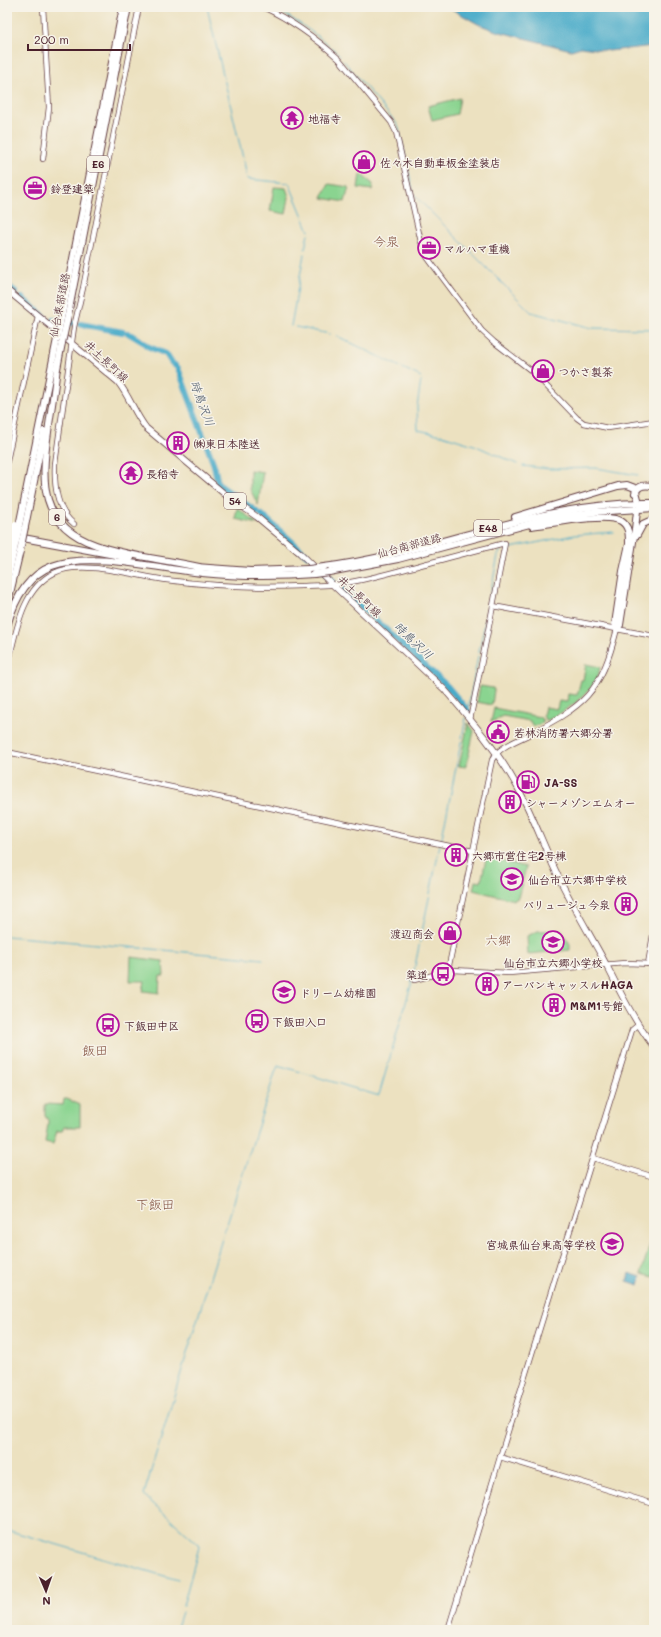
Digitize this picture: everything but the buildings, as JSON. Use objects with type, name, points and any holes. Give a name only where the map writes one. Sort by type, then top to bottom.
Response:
[{"type":"highway","name":"仙台東部道路","points":[[64,320],[123,7]]},
{"type":"highway","name":"仙台東部道路","points":[[20,526],[128,7]]},
{"type":"highway","name":"仙台東部道路","points":[[7,581],[57,366],[59,341]]},
{"type":"highway","name":"6","points":[[57,366],[45,454],[44,476],[48,500],[55,514],[70,531],[96,545],[200,567]]},
{"type":"highway","points":[[458,537],[500,521],[604,490],[627,485],[634,486],[636,490],[636,499]]},
{"type":"highway","points":[[636,490],[644,485],[654,486]]},
{"type":"highway","name":"仙台南部道路","points":[[166,568],[202,573],[276,576],[392,556],[515,521],[563,511],[618,504],[654,503]]},
{"type":"highway","name":"仙台南部道路","points":[[200,567],[250,571],[329,572],[398,559],[500,531],[572,515],[654,508]]},
{"type":"highway","points":[[616,629],[620,625],[635,511]]},
{"type":"highway","points":[[500,531],[577,520],[610,518],[621,521],[625,525],[631,543]]},
{"type":"highway","points":[[631,543],[639,529],[644,524],[654,520]]},
{"type":"highway","points":[[7,534],[139,559],[187,567],[200,567]]},
{"type":"highway","points":[[7,539],[166,568]]},
{"type":"highway","name":"仙台東部道路","points":[[7,606],[14,550]]},
{"type":"highway","points":[[7,558],[14,550]]},
{"type":"highway","points":[[7,626],[14,603],[22,589],[38,574],[58,563],[72,560],[95,560],[166,568]]},
{"type":"main road","name":"井土長町線","points":[[7,290],[118,382],[139,420],[146,428],[300,553],[444,689],[468,717],[497,753],[518,789],[565,891],[607,966],[628,1010],[654,1047]]},
{"type":"street","points":[[43,7],[49,107],[43,159]]},
{"type":"street","points":[[74,524],[67,517],[59,503],[54,477],[75,322],[139,7]]},
{"type":"street","points":[[264,7],[330,50],[391,122],[396,132],[424,250],[482,330],[494,342],[534,372],[568,411],[584,422],[608,428],[654,421]]},
{"type":"street","points":[[7,460],[38,316]]},
{"type":"street","points":[[7,668],[21,616],[32,593],[46,578],[63,570],[93,568],[154,578],[219,586],[248,587],[333,585],[388,574],[505,542],[493,606],[468,717]]},
{"type":"street","points":[[493,606],[654,636]]},
{"type":"street","points":[[448,970],[492,760],[504,747],[565,715],[588,696],[607,665],[616,629]]},
{"type":"street","points":[[7,752],[473,850]]},
{"type":"street","points":[[648,964],[654,930]]},
{"type":"street","points":[[414,980],[448,970],[509,973],[607,966],[625,963],[654,964]]},
{"type":"street","points":[[448,1630],[632,1030],[638,1025]]},
{"type":"street","points":[[593,1158],[654,1177]]},
{"type":"street","points":[[500,1457],[654,1504]]},
{"type":"green space","points":[[460,98],[457,114],[432,120],[428,106]]},
{"type":"green space","points":[[360,174],[373,184],[372,190],[358,188]]},
{"type":"green space","points":[[329,184],[349,187],[345,202],[322,198]]},
{"type":"green space","points":[[274,187],[286,188],[289,197],[286,214],[270,211]]},
{"type":"green space","points":[[250,470],[263,472],[258,505],[250,489]]},
{"type":"green space","points":[[237,508],[258,524],[235,519]]},
{"type":"green space","points":[[586,664],[600,667],[598,676],[593,684],[580,699],[564,711],[548,720],[545,720],[543,715],[545,707],[557,709],[559,701],[567,702],[568,694],[577,695],[581,680],[583,680]]},
{"type":"green space","points":[[480,686],[493,688],[492,705],[477,702]]},
{"type":"green space","points":[[494,708],[540,717],[543,721],[542,723],[533,727],[530,721],[503,716],[491,722]]},
{"type":"green space","points":[[468,723],[474,731],[466,767],[459,766]]},
{"type":"green space","points":[[489,858],[526,867],[518,898],[514,900],[473,890],[475,881],[481,882],[486,859]]},
{"type":"green space","points":[[561,930],[570,944],[570,950],[528,954],[527,936],[538,931]]},
{"type":"green space","points":[[131,957],[163,961],[164,976],[160,976],[159,993],[143,991],[145,981],[130,981]]},
{"type":"green space","points":[[64,1099],[80,1105],[80,1127],[64,1127],[62,1131],[57,1131],[53,1144],[45,1142],[48,1120],[45,1116],[45,1104],[63,1105]]},
{"type":"green space","points":[[654,1231],[654,1277],[641,1274]]},
{"type":"water","points":[[448,7],[654,7],[654,46],[609,51],[581,47],[571,50],[496,31],[478,24]]},
{"type":"water","points":[[629,1273],[641,1277],[639,1285],[627,1281]]},
{"type":"waterway","points":[[207,7],[243,158]]},
{"type":"waterway","points":[[271,7],[307,29],[340,55]]},
{"type":"waterway","points":[[343,60],[398,125],[414,195],[531,312],[592,328],[654,329]]},
{"type":"waterway","points":[[244,161],[247,179],[289,183],[309,231]]},
{"type":"waterway","points":[[305,249],[308,234]]},
{"type":"waterway","points":[[291,326],[304,254]]},
{"type":"waterway","name":"時鳥沢川","points":[[7,285],[16,292]]},
{"type":"waterway","name":"時鳥沢川","points":[[22,298],[44,316]]},
{"type":"waterway","name":"時鳥沢川","points":[[53,320],[72,323]]},
{"type":"waterway","name":"時鳥沢川","points":[[80,324],[123,332]]},
{"type":"waterway","points":[[296,327],[330,334]]},
{"type":"waterway","name":"時鳥沢川","points":[[128,333],[147,346],[166,354],[171,362],[178,368],[214,465],[218,484],[257,512]]},
{"type":"waterway","points":[[337,336],[421,377]]},
{"type":"waterway","points":[[421,381],[417,407],[418,430],[442,435],[474,445],[517,464]]},
{"type":"waterway","points":[[523,466],[550,469],[596,468],[638,475]]},
{"type":"waterway","name":"時鳥沢川","points":[[262,515],[307,555]]},
{"type":"waterway","points":[[506,549],[574,535],[614,532]]},
{"type":"waterway","points":[[467,713],[498,555],[501,550]]},
{"type":"waterway","name":"時鳥沢川","points":[[314,562],[333,581]]},
{"type":"waterway","name":"時鳥沢川","points":[[342,589],[447,686],[468,711]]},
{"type":"waterway","points":[[441,842],[466,718]]},
{"type":"waterway","points":[[183,1606],[199,1547],[197,1543],[144,1494],[221,1242],[275,1073],[278,1066],[281,1066],[379,1095],[411,985],[440,845]]},
{"type":"waterway","points":[[7,936],[263,959]]},
{"type":"waterway","points":[[7,1530],[178,1580]]},
{"type":"waterway","points":[[176,1630],[182,1612]]},
{"type":"place","name":"地福寺","points":[[292,118]]},
{"type":"place","name":"佐々木自動車板金塗装店","points":[[364,162]]},
{"type":"place","name":"鈴登建築","points":[[35,188]]},
{"type":"place","name":"マルハマ重機","points":[[429,248]]},
{"type":"place","name":"つかさ製茶","points":[[543,371]]},
{"type":"place","name":"㈱東日本陸送","points":[[178,443]]},
{"type":"place","name":"長稻寺","points":[[131,473]]},
{"type":"place","name":"若林消防署六郷分署","points":[[498,732]]},
{"type":"place","name":"JA-SS","points":[[528,782]]},
{"type":"place","name":"シャーメゾンエムオー","points":[[510,802]]},
{"type":"place","name":"六郷市営住宅2号棟","points":[[456,855]]},
{"type":"place","name":"仙台市立六郷中学校","points":[[512,879]]},
{"type":"place","name":"バリュージュ今泉","points":[[626,904]]},
{"type":"place","name":"渡辺商会","points":[[450,933]]},
{"type":"place","name":"仙台市立六郷小学校","points":[[553,942]]},
{"type":"place","name":"築道","points":[[443,974]]},
{"type":"place","name":"アーバンキャッスルHAGA","points":[[487,984]]},
{"type":"place","name":"ドリーム幼稚園","points":[[284,992]]},
{"type":"place","name":"M&M1号館","points":[[554,1005]]},
{"type":"place","name":"下飯田入口","points":[[257,1021]]},
{"type":"place","name":"下飯田中区","points":[[108,1025]]},
{"type":"place","name":"宮城県仙台東高等学校","points":[[612,1244]]},
{"type":"district","name":"今泉","points":[[386,240]]},
{"type":"district","name":"六郷","points":[[498,939]]},
{"type":"district","name":"飯田","points":[[95,1049]]},
{"type":"district","name":"下飯田","points":[[155,1203]]}]
